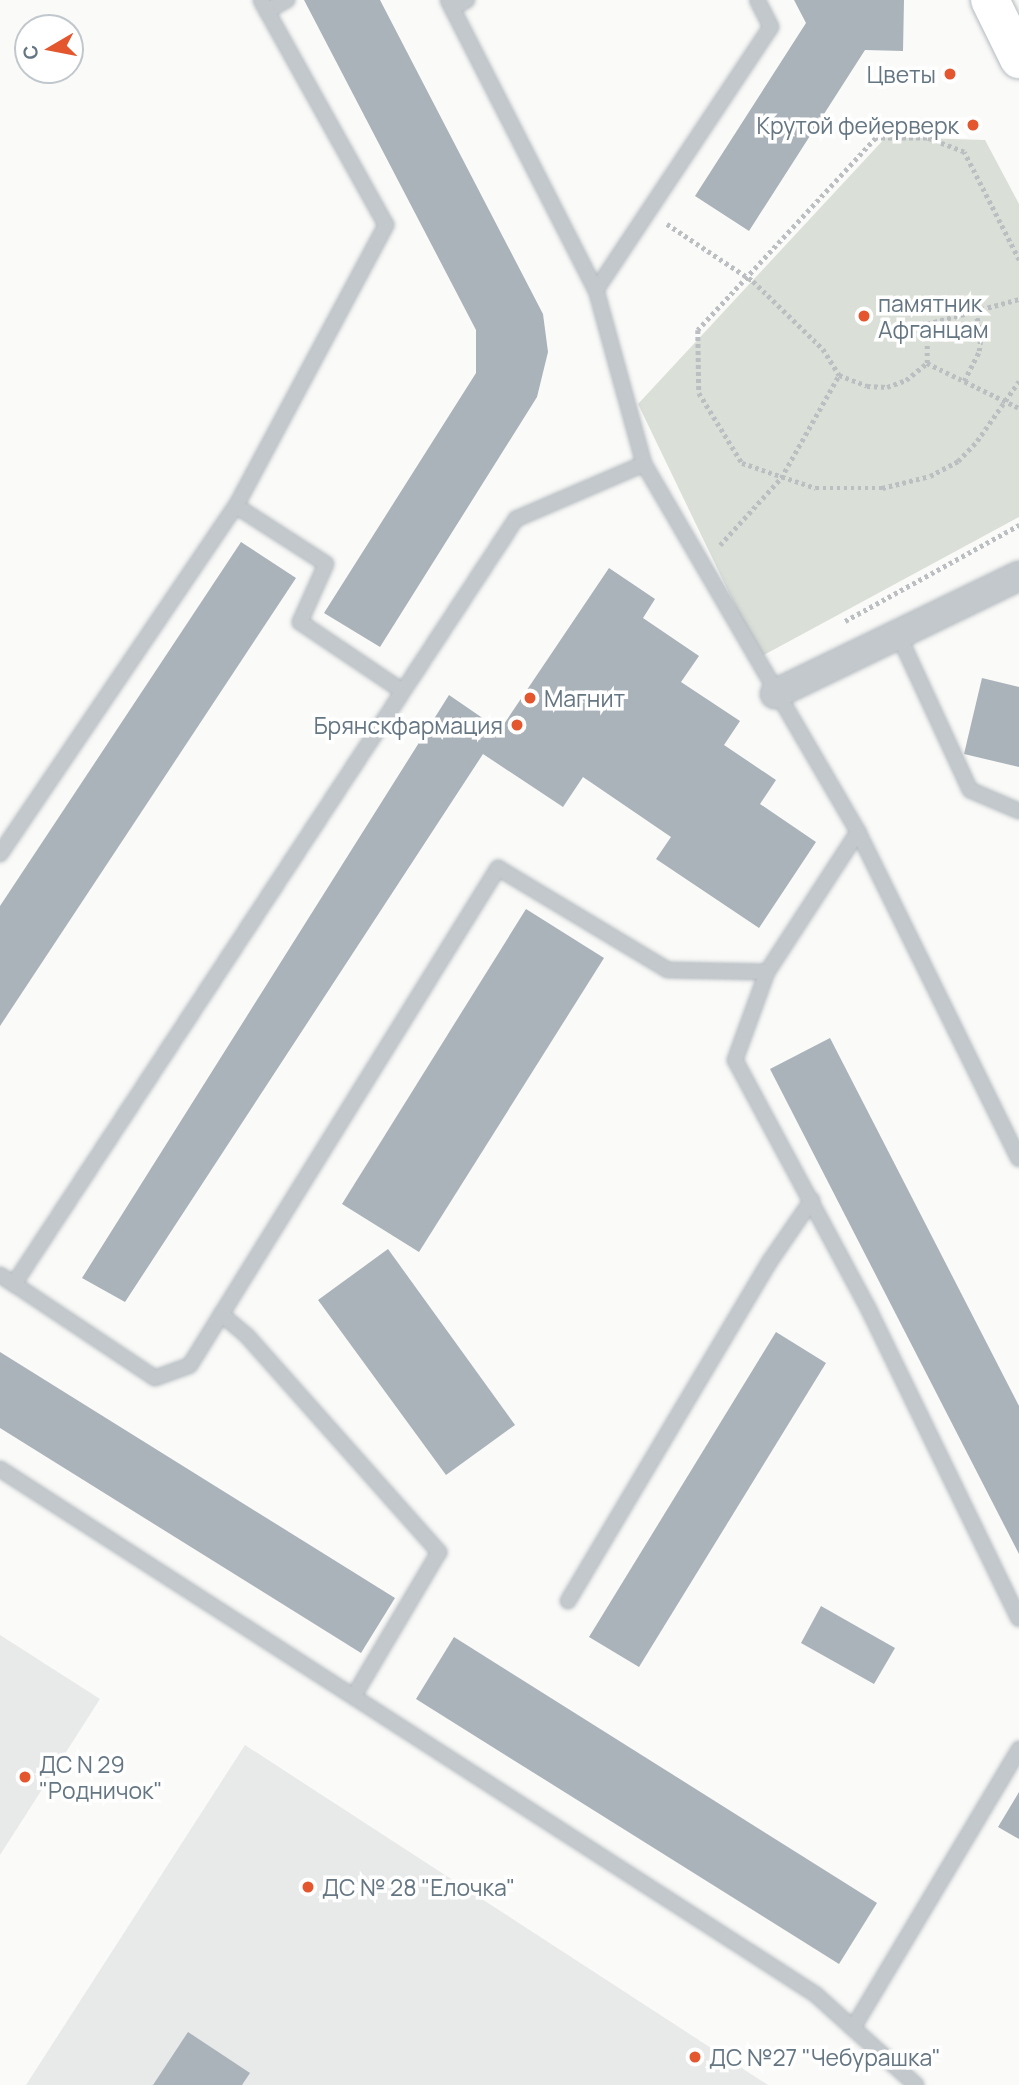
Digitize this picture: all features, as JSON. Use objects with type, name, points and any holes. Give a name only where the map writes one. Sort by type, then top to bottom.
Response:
[{"type":"main road","points":[[990,0],[1019,59]]},
{"type":"street","points":[[775,694],[1019,576]]},
{"type":"lane","points":[[0,854],[236,506],[386,225],[264,6],[287,0]]},
{"type":"lane","points":[[467,0],[450,4],[596,290],[644,464],[775,694],[858,832],[1019,1159]]},
{"type":"lane","points":[[596,290],[771,27],[758,0]]},
{"type":"lane","points":[[14,1284],[401,690],[516,519],[644,464]]},
{"type":"lane","points":[[236,506],[326,565],[300,622],[401,690]]},
{"type":"lane","points":[[898,634],[970,790],[1019,811]]},
{"type":"lane","points":[[858,832],[767,972],[735,1060],[812,1200],[1019,1619]]},
{"type":"lane","points":[[0,1275],[155,1378],[190,1365],[498,868],[667,970],[767,972]]},
{"type":"lane","points":[[568,1601],[770,1261],[812,1200]]},
{"type":"lane","points":[[221,1314],[248,1337],[439,1552],[355,1694]]},
{"type":"lane","points":[[0,1469],[355,1694],[815,1994],[916,2085]]},
{"type":"lane","points":[[853,2028],[1019,1749]]},
{"type":"path","points":[[1019,260],[964,152],[927,138],[876,138],[698,330],[699,393],[742,464],[816,488],[855,490],[918,480],[958,461],[1006,402],[1019,381]]},
{"type":"path","points":[[648,212],[746,277],[823,349],[839,375],[867,386],[887,387],[906,380],[927,363]]},
{"type":"path","points":[[927,363],[927,324],[1019,299]]},
{"type":"path","points":[[964,381],[979,351],[981,335],[975,311]]},
{"type":"path","points":[[927,363],[1019,408]]},
{"type":"path","points":[[702,565],[781,478],[839,375]]},
{"type":"path","points":[[843,622],[1019,525]]},
{"type":"shaded area","points":[[886,137],[985,140],[1019,204],[1019,517],[760,657],[638,404]]},
{"type":"shaded area","name":"ДС N 29 \"Родничок\"","points":[[0,1635],[100,1699],[0,1855]]},
{"type":"shaded area","name":"ДС № 28 \"Елочка\"","points":[[245,1745],[768,2085],[26,2085]]},
{"type":"building","points":[[304,0],[380,0],[543,314],[548,352],[537,397],[380,647],[324,613],[476,373],[476,330]]},
{"type":"building","points":[[794,0],[904,0],[903,51],[865,50],[749,231],[695,196],[806,23]]},
{"type":"building","points":[[241,542],[296,578],[0,1026],[0,906]]},
{"type":"building","points":[[609,568],[655,599],[643,618],[699,656],[681,682],[740,721],[724,745],[776,780],[760,804],[816,842],[759,928],[656,859],[671,837],[583,777],[563,807],[483,754],[125,1302],[82,1278],[449,695],[500,730]]},
{"type":"building","points":[[982,678],[1019,687],[1019,767],[964,754]]},
{"type":"building","points":[[526,909],[604,958],[419,1252],[342,1204]]},
{"type":"building","points":[[830,1038],[1019,1406],[1019,1554],[770,1069]]},
{"type":"building","points":[[388,1249],[515,1425],[446,1475],[318,1300]]},
{"type":"building","points":[[776,1332],[826,1363],[639,1667],[589,1637]]},
{"type":"building","points":[[0,1352],[395,1598],[361,1653],[0,1428]]},
{"type":"building","points":[[821,1606],[895,1648],[874,1684],[801,1643]]},
{"type":"building","points":[[454,1637],[877,1903],[839,1964],[416,1699]]},
{"type":"building","points":[[1019,1792],[1019,1839],[998,1827]]},
{"type":"building","points":[[188,2032],[250,2073],[242,2085],[153,2085]]},
{"type":"place","name":"Цветы","points":[[950,74]]},
{"type":"place","name":"Крутой фейерверк","points":[[973,125]]},
{"type":"place","name":"памятник Афганцам","points":[[864,316]]},
{"type":"place","name":"Магнит","points":[[530,698]]},
{"type":"place","name":"Брянскфармация","points":[[517,725]]},
{"type":"place","name":"ДС N 29 \"Родничок\"","points":[[25,1777]]},
{"type":"place","name":"ДС № 28 \"Елочка\"","points":[[308,1887]]},
{"type":"place","name":"ДС №27 \"Чебурашка\"","points":[[695,2057]]}]
